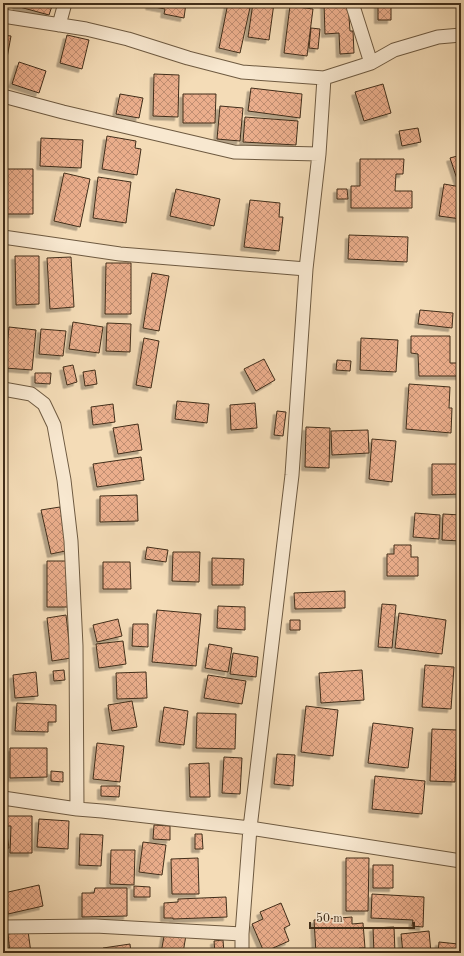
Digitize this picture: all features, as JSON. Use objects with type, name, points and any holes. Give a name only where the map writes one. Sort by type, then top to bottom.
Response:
[{"type":"street","points":[[59,25],[65,3]]},
{"type":"street","points":[[352,3],[371,63]]},
{"type":"street","points":[[3,16],[86,29],[242,72],[324,78],[371,63],[394,50],[438,37],[461,35]]},
{"type":"street","points":[[242,953],[242,934],[250,828],[292,476],[306,269],[319,154],[324,78]]},
{"type":"street","points":[[3,96],[63,112],[234,152],[319,154]]},
{"type":"street","points":[[3,237],[120,254],[306,269]]},
{"type":"street","points":[[3,389],[31,394],[44,404],[54,426],[64,480],[71,541],[76,646],[77,809]]},
{"type":"street","points":[[3,798],[77,809],[250,828],[461,861]]},
{"type":"street","points":[[3,927],[95,926],[242,934]]},
{"type":"building","points":[[17,3],[53,3],[49,15],[16,6]]},
{"type":"building","points":[[150,3],[186,3],[184,18],[164,14],[165,9],[149,6]]},
{"type":"building","points":[[228,3],[251,3],[240,53],[219,48]]},
{"type":"building","points":[[253,3],[274,3],[269,40],[248,37]]},
{"type":"building","points":[[324,3],[348,3],[350,31],[353,31],[354,53],[340,54],[339,33],[325,34]]},
{"type":"building","points":[[378,3],[391,3],[391,20],[378,20]]},
{"type":"building","points":[[290,6],[313,9],[307,56],[284,53]]},
{"type":"building","points":[[311,28],[320,29],[318,49],[309,48]]},
{"type":"building","points":[[3,35],[11,36],[3,80]]},
{"type":"building","points":[[67,35],[89,40],[82,69],[60,63]]},
{"type":"building","points":[[19,62],[46,71],[39,93],[12,84]]},
{"type":"building","points":[[154,74],[179,75],[178,117],[153,116]]},
{"type":"building","points":[[383,84],[391,113],[364,121],[355,92]]},
{"type":"building","points":[[251,88],[302,94],[300,118],[248,111]]},
{"type":"building","points":[[120,94],[143,98],[139,118],[116,114]]},
{"type":"building","points":[[183,94],[216,94],[215,123],[183,123]]},
{"type":"building","points":[[220,106],[243,108],[240,141],[217,139]]},
{"type":"building","points":[[245,117],[298,121],[296,145],[243,142]]},
{"type":"building","points":[[418,128],[421,142],[402,146],[399,131]]},
{"type":"building","points":[[107,136],[136,141],[135,148],[141,149],[137,175],[102,169]]},
{"type":"building","points":[[41,138],[83,140],[81,168],[40,166]]},
{"type":"building","points":[[461,155],[461,181],[458,182],[450,158]]},
{"type":"building","points":[[360,159],[404,159],[403,174],[396,174],[395,191],[412,191],[412,208],[351,208],[351,186],[360,186]]},
{"type":"building","points":[[3,169],[33,169],[33,214],[3,214]]},
{"type":"building","points":[[64,173],[90,179],[80,227],[54,221]]},
{"type":"building","points":[[98,177],[131,182],[126,223],[93,218]]},
{"type":"building","points":[[444,184],[461,187],[461,219],[439,216]]},
{"type":"building","points":[[176,189],[220,199],[214,226],[170,216]]},
{"type":"building","points":[[337,189],[347,189],[348,199],[337,199]]},
{"type":"building","points":[[250,200],[280,203],[279,217],[283,217],[279,251],[244,247]]},
{"type":"building","points":[[349,235],[408,237],[407,262],[348,259]]},
{"type":"building","points":[[15,256],[39,256],[39,304],[16,305]]},
{"type":"building","points":[[71,257],[74,307],[50,309],[47,258]]},
{"type":"building","points":[[106,263],[131,263],[131,314],[105,314]]},
{"type":"building","points":[[152,273],[169,276],[159,331],[143,328]]},
{"type":"building","points":[[420,310],[453,313],[452,328],[418,324]]},
{"type":"building","points":[[73,322],[103,327],[99,353],[69,349]]},
{"type":"building","points":[[107,323],[131,324],[130,352],[106,351]]},
{"type":"building","points":[[9,327],[36,330],[32,370],[5,368]]},
{"type":"building","points":[[41,329],[66,331],[63,356],[39,354]]},
{"type":"building","points":[[411,336],[450,336],[450,363],[460,363],[460,376],[419,376],[418,354],[411,353]]},
{"type":"building","points":[[144,338],[159,341],[151,388],[136,385]]},
{"type":"building","points":[[361,338],[398,340],[396,372],[360,370]]},
{"type":"building","points":[[264,359],[275,380],[256,391],[244,369]]},
{"type":"building","points":[[337,360],[351,361],[350,371],[336,370]]},
{"type":"building","points":[[73,365],[77,382],[67,385],[63,367]]},
{"type":"building","points":[[95,370],[97,384],[85,386],[83,372]]},
{"type":"building","points":[[35,373],[51,373],[50,384],[35,383]]},
{"type":"building","points":[[409,384],[450,387],[449,408],[452,408],[451,433],[406,429]]},
{"type":"building","points":[[177,401],[209,404],[207,423],[175,419]]},
{"type":"building","points":[[255,403],[257,428],[231,430],[230,405]]},
{"type":"building","points":[[113,404],[115,422],[93,425],[91,407]]},
{"type":"building","points":[[277,411],[286,412],[283,436],[274,435]]},
{"type":"building","points":[[138,424],[142,450],[118,454],[113,428]]},
{"type":"building","points":[[306,427],[330,428],[329,468],[305,467]]},
{"type":"building","points":[[368,430],[369,453],[332,455],[331,431]]},
{"type":"building","points":[[372,439],[396,441],[392,482],[369,479]]},
{"type":"building","points":[[141,457],[144,480],[97,487],[93,464]]},
{"type":"building","points":[[432,464],[461,464],[461,494],[432,495]]},
{"type":"building","points":[[137,495],[138,521],[100,522],[100,496]]},
{"type":"building","points":[[60,507],[70,550],[51,554],[41,510]]},
{"type":"building","points":[[415,513],[440,515],[439,539],[413,537]]},
{"type":"building","points":[[443,514],[461,515],[461,541],[442,540]]},
{"type":"building","points":[[394,545],[411,545],[411,557],[418,557],[418,576],[387,576],[387,554],[394,554]]},
{"type":"building","points":[[147,547],[168,550],[166,562],[145,559]]},
{"type":"building","points":[[173,552],[200,552],[199,582],[172,581]]},
{"type":"building","points":[[212,558],[244,559],[243,585],[212,585]]},
{"type":"building","points":[[47,561],[67,561],[68,607],[47,607]]},
{"type":"building","points":[[103,562],[130,562],[131,589],[103,589]]},
{"type":"building","points":[[345,591],[345,608],[295,609],[294,593]]},
{"type":"building","points":[[382,604],[396,605],[392,648],[378,647]]},
{"type":"building","points":[[218,606],[245,607],[245,630],[217,628]]},
{"type":"building","points":[[157,610],[201,614],[196,666],[152,662]]},
{"type":"building","points":[[399,613],[446,620],[442,654],[395,648]]},
{"type":"building","points":[[66,615],[71,658],[52,661],[47,618]]},
{"type":"building","points":[[118,619],[122,636],[97,642],[93,625]]},
{"type":"building","points":[[290,620],[300,620],[300,630],[290,630]]},
{"type":"building","points":[[133,624],[148,624],[148,647],[132,646]]},
{"type":"building","points":[[123,641],[126,664],[99,668],[96,644]]},
{"type":"building","points":[[209,644],[232,648],[228,672],[205,668]]},
{"type":"building","points":[[233,653],[258,657],[256,677],[230,674]]},
{"type":"building","points":[[425,665],[454,667],[451,709],[422,707]]},
{"type":"building","points":[[64,670],[65,680],[54,681],[53,671]]},
{"type":"building","points":[[362,670],[364,700],[321,703],[319,673]]},
{"type":"building","points":[[36,672],[38,696],[15,698],[13,675]]},
{"type":"building","points":[[146,672],[147,698],[117,699],[116,673]]},
{"type":"building","points":[[208,675],[246,681],[242,704],[204,698]]},
{"type":"building","points":[[132,701],[137,727],[112,731],[108,705]]},
{"type":"building","points":[[17,703],[56,705],[56,722],[48,722],[48,732],[15,731]]},
{"type":"building","points":[[306,706],[338,710],[333,756],[301,752]]},
{"type":"building","points":[[164,707],[188,711],[184,745],[159,742]]},
{"type":"building","points":[[197,713],[236,714],[235,749],[196,748]]},
{"type":"building","points":[[373,723],[413,728],[408,768],[368,763]]},
{"type":"building","points":[[432,729],[457,730],[455,782],[430,781]]},
{"type":"building","points":[[97,743],[124,746],[120,782],[93,779]]},
{"type":"building","points":[[10,748],[47,748],[47,777],[10,778]]},
{"type":"building","points":[[277,754],[295,755],[293,786],[274,784]]},
{"type":"building","points":[[224,757],[242,758],[240,794],[222,793]]},
{"type":"building","points":[[209,763],[210,797],[190,797],[189,764]]},
{"type":"building","points":[[51,771],[63,772],[63,782],[51,781]]},
{"type":"building","points":[[375,776],[425,781],[422,814],[372,809]]},
{"type":"building","points":[[101,786],[120,786],[119,797],[101,796]]},
{"type":"building","points":[[3,816],[32,816],[32,853],[10,853],[11,826],[3,826]]},
{"type":"building","points":[[39,819],[69,821],[68,849],[37,847]]},
{"type":"building","points":[[154,825],[170,826],[170,840],[153,839]]},
{"type":"building","points":[[3,828],[6,828],[9,848],[3,849]]},
{"type":"building","points":[[80,834],[103,835],[101,866],[79,865]]},
{"type":"building","points":[[195,834],[202,834],[203,849],[195,849]]},
{"type":"building","points":[[143,842],[166,845],[162,875],[139,872]]},
{"type":"building","points":[[111,850],[135,850],[134,885],[110,884]]},
{"type":"building","points":[[198,858],[199,894],[172,894],[171,859]]},
{"type":"building","points":[[346,858],[369,858],[368,911],[346,911]]},
{"type":"building","points":[[373,865],[393,865],[393,888],[373,888]]},
{"type":"building","points":[[39,885],[43,906],[8,914],[4,893]]},
{"type":"building","points":[[134,886],[150,887],[150,897],[134,897]]},
{"type":"building","points":[[95,888],[127,888],[127,916],[82,917],[82,893],[94,893]]},
{"type":"building","points":[[372,894],[424,897],[423,927],[412,926],[413,920],[371,918]]},
{"type":"building","points":[[226,897],[227,917],[164,918],[164,903],[178,902],[178,899]]},
{"type":"building","points":[[281,903],[290,925],[284,928],[289,941],[264,952],[252,924],[263,919],[260,912]]},
{"type":"building","points":[[352,917],[352,924],[363,923],[365,948],[359,948],[360,953],[316,953],[314,920]]},
{"type":"building","points":[[394,927],[395,953],[374,953],[373,928]]},
{"type":"building","points":[[28,931],[31,953],[10,953],[8,934]]},
{"type":"building","points":[[165,931],[186,935],[183,953],[161,953]]},
{"type":"building","points":[[429,931],[431,953],[403,953],[401,934]]},
{"type":"building","points":[[223,940],[224,953],[215,953],[214,941]]},
{"type":"building","points":[[439,942],[458,944],[458,953],[438,953]]},
{"type":"building","points":[[130,944],[131,953],[103,953],[103,948]]}]
